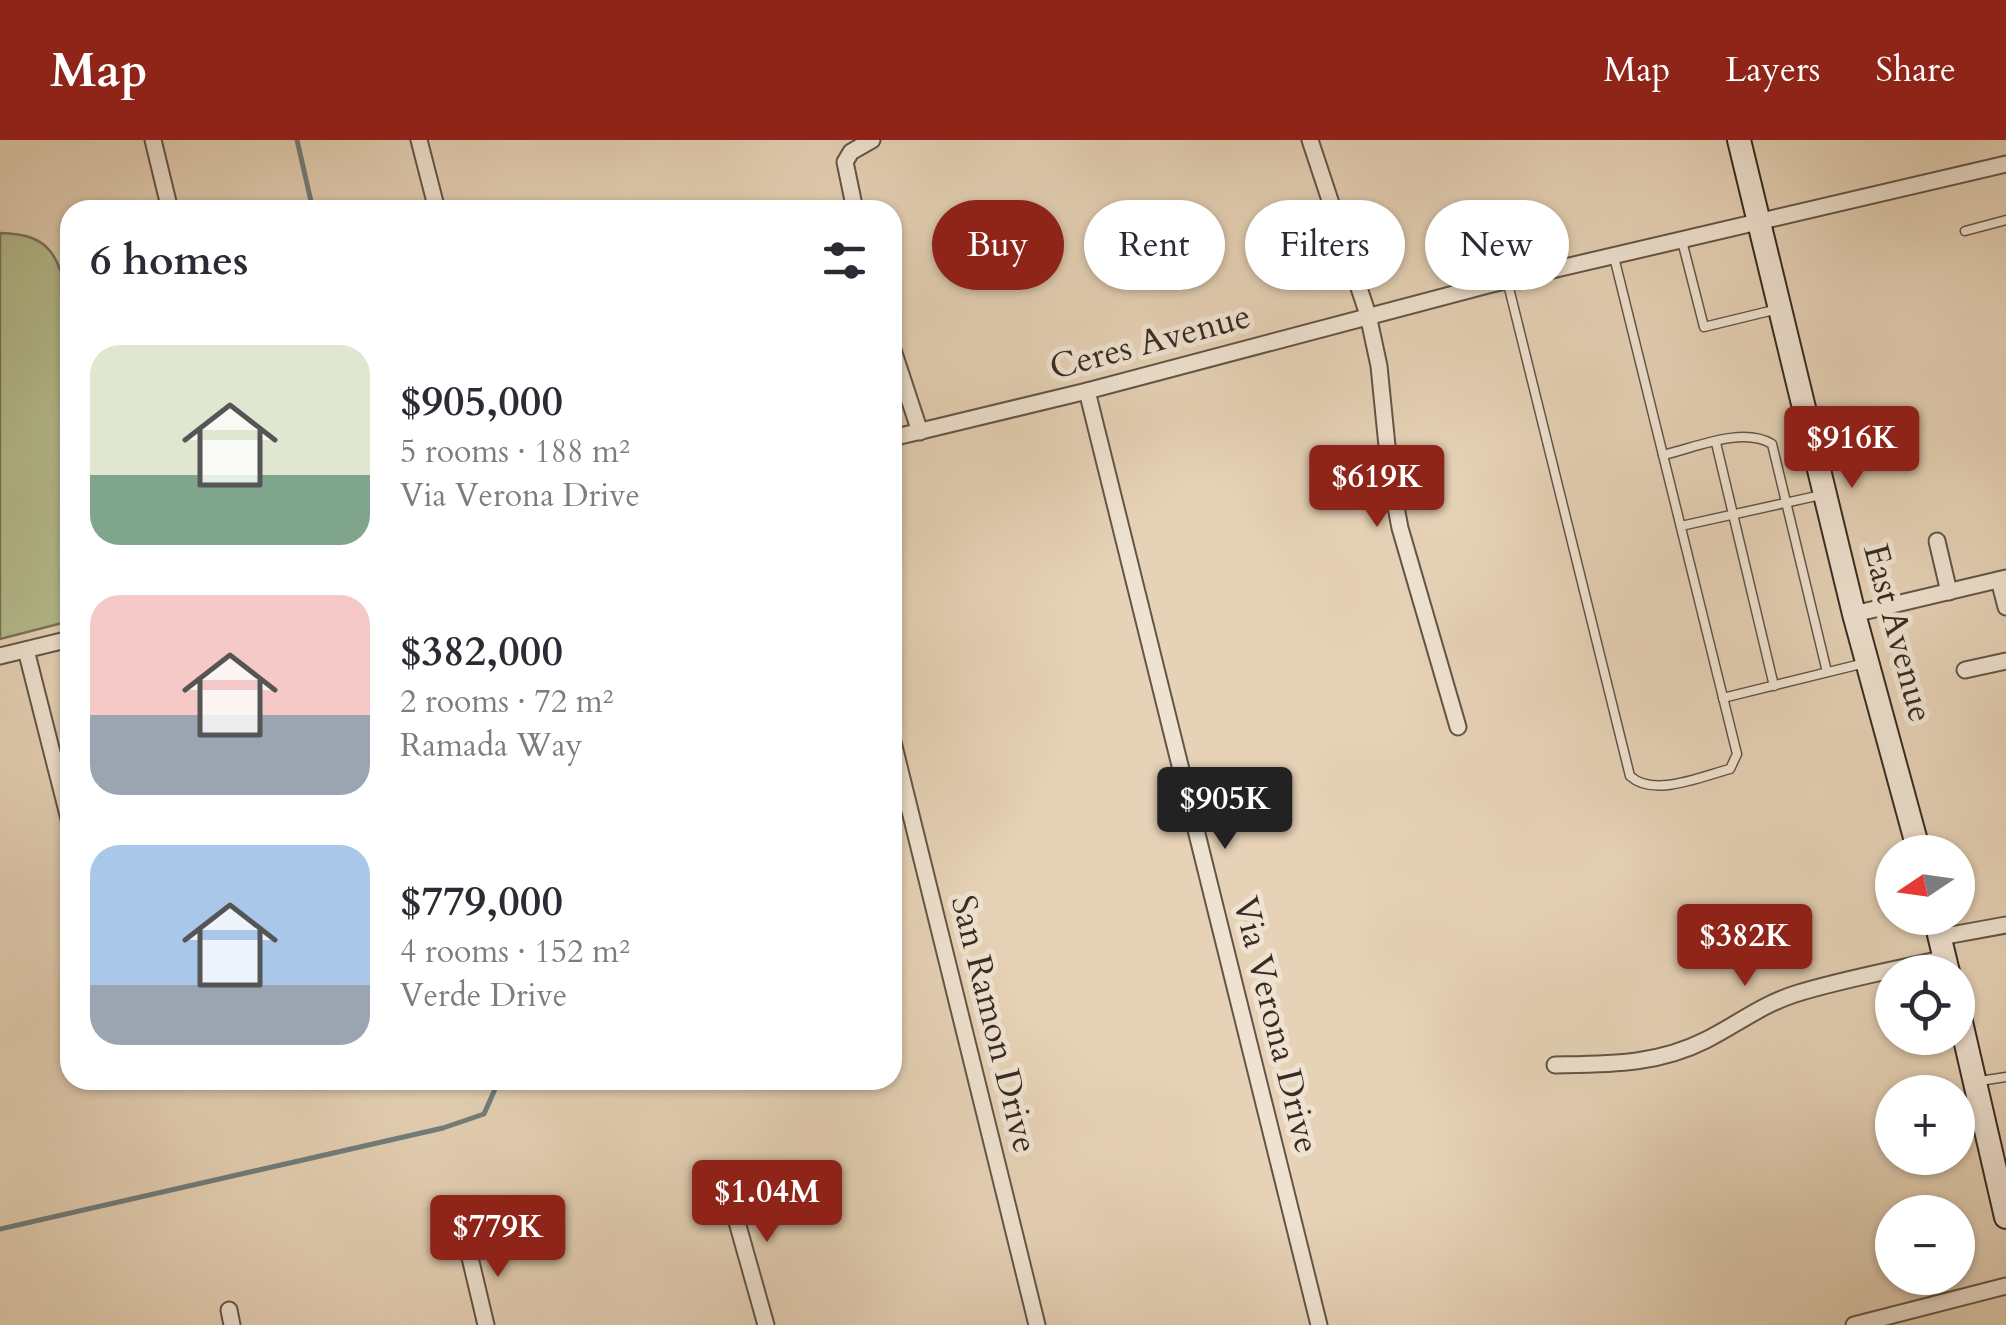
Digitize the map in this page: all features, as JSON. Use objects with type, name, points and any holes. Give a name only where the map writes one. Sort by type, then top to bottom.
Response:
[{"type":"main road","name":"East Avenue","points":[[1739,140],[1854,614],[1914,835]]},
{"type":"main road","points":[[1969,1055],[2006,1217]]},
{"type":"street","points":[[153,140],[168,200]]},
{"type":"street","points":[[419,140],[434,200]]},
{"type":"street","points":[[854,200],[845,162],[851,152],[872,140]]},
{"type":"street","points":[[1310,140],[1368,314],[1379,366],[1390,476],[1400,528],[1458,727]]},
{"type":"street","name":"Ceres Avenue","points":[[1569,266],[2006,164]]},
{"type":"street","name":"Ceres Avenue","points":[[902,436],[1466,290]]},
{"type":"street","points":[[902,377],[920,432]]},
{"type":"street","name":"Via Verona Drive","points":[[1087,391],[1319,1325]]},
{"type":"street","points":[[1937,541],[1949,592]]},
{"type":"street","points":[[1854,614],[2002,579],[2006,607]]},
{"type":"street","points":[[0,656],[60,642]]},
{"type":"street","points":[[26,650],[60,784]]},
{"type":"street","points":[[1966,670],[2006,661]]},
{"type":"street","name":"San Ramon Drive","points":[[902,779],[1036,1325]]},
{"type":"street","points":[[1555,1065],[1626,1064],[1669,1056],[1707,1040],[1754,1010],[2006,924]]},
{"type":"street","points":[[724,1176],[766,1325]]},
{"type":"street","points":[[467,1245],[486,1325]]},
{"type":"street","points":[[1854,1325],[2006,1286]]},
{"type":"lane","points":[[1965,231],[2006,220]]},
{"type":"lane","points":[[1682,241],[1704,327],[1780,308]]},
{"type":"lane","points":[[1509,290],[1630,776],[1639,785],[1659,786],[1730,769],[1737,754],[1613,256]]},
{"type":"lane","points":[[1663,456],[1744,436],[1760,436],[1772,444],[1827,672]]},
{"type":"lane","points":[[1716,443],[1774,686]]},
{"type":"lane","points":[[1681,526],[1826,494]]},
{"type":"lane","points":[[1724,698],[1868,662]]},
{"type":"lane","points":[[1976,1082],[2006,1077]]},
{"type":"green space","points":[[0,233],[18,234],[43,244],[60,269],[60,624],[0,639]]},
{"type":"waterway","points":[[297,140],[311,200]]},
{"type":"waterway","points":[[0,1229],[443,1128],[484,1114],[495,1090]]}]
